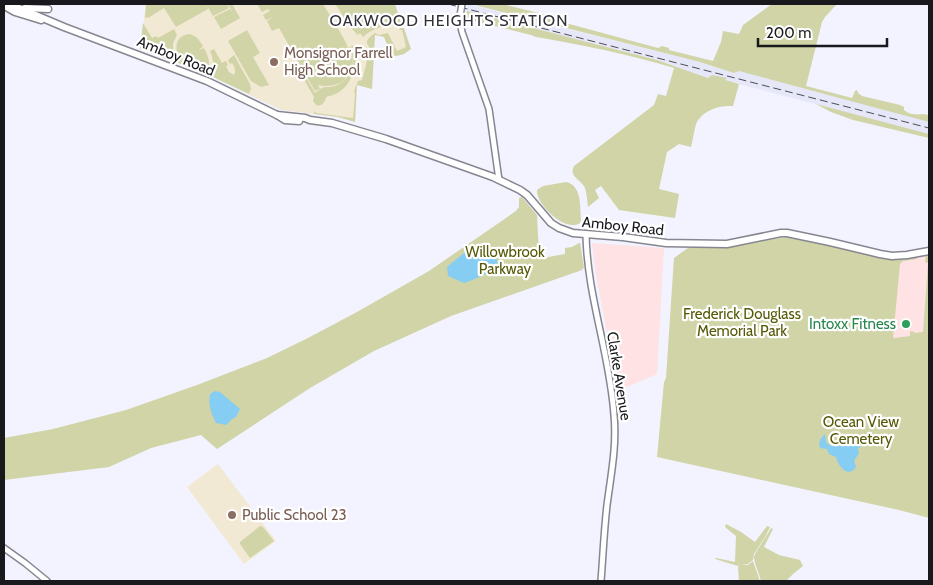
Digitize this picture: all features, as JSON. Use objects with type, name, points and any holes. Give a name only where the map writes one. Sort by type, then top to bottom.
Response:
[{"type":"main road","name":"Amboy Road","points":[[4,6],[19,8],[207,81],[277,115],[332,123],[402,144],[499,180],[524,193],[555,226],[573,233],[666,243],[727,244],[787,233],[892,256],[907,256],[929,251]]},
{"type":"main road","name":"Amboy Road","points":[[4,6],[31,18],[64,27]]},
{"type":"main road","points":[[19,8],[48,9]]},
{"type":"street","points":[[462,4],[460,16],[461,30],[489,109],[499,180]]},
{"type":"street","name":"Clarke Avenue","points":[[586,234],[590,281],[612,391],[614,416],[614,456],[606,518],[601,581]]},
{"type":"street","points":[[4,548],[47,581]]},
{"type":"shaded area","name":"Monsignor Farrell High School","points":[[146,4],[394,4],[409,50],[404,54],[392,57],[384,37],[375,35],[372,89],[357,85],[355,122],[337,117],[281,110],[196,69],[140,49]]},
{"type":"shaded area","points":[[468,4],[700,62],[734,73],[739,71],[894,111],[929,122],[929,134],[724,80],[708,78],[657,60],[467,11]]},
{"type":"shaded area","points":[[592,243],[664,248],[657,374],[618,391],[596,275]]},
{"type":"shaded area","points":[[929,255],[923,334],[893,338],[899,260]]},
{"type":"shaded area","name":"Public School 23","points":[[218,464],[276,541],[244,564],[187,487]]},
{"type":"green space","points":[[146,4],[218,4],[214,7],[219,4],[227,4],[229,8],[213,16],[207,6],[208,9],[176,27],[164,8],[145,18]]},
{"type":"green space","points":[[228,4],[232,4],[240,18],[221,29],[214,17],[230,9],[233,13]]},
{"type":"green space","points":[[257,4],[323,4],[351,54],[352,65],[346,78],[335,85],[318,85],[320,89],[315,91],[279,28],[272,31],[267,21],[273,17],[266,20],[263,15],[270,11],[268,9],[262,12]]},
{"type":"green space","points":[[335,4],[395,4],[401,22],[400,24],[376,29],[363,37],[360,33],[358,35],[349,26]]},
{"type":"green space","points":[[471,4],[502,4],[543,14],[562,22],[658,48],[662,46],[669,48],[669,50],[713,61],[721,42],[723,31],[739,34],[743,25],[772,4],[837,4],[822,22],[806,86],[852,98],[857,90],[862,96],[900,105],[910,113],[929,115],[929,122],[739,71],[734,73],[700,62]]},
{"type":"green space","points":[[467,11],[657,60],[708,78],[712,75],[727,78],[725,80],[739,84],[733,106],[712,109],[702,115],[696,124],[691,147],[679,144],[667,152],[659,189],[679,194],[675,218],[619,210],[601,186],[595,190],[599,198],[588,207],[584,186],[575,177],[573,172],[574,166],[654,105],[658,94],[666,96],[674,68],[623,54],[536,37],[466,19]]},
{"type":"green space","points":[[143,23],[152,38],[156,36],[158,38],[174,29],[177,35],[173,43],[173,62],[140,49]]},
{"type":"green space","points":[[404,28],[411,49],[404,54],[392,57],[384,37],[375,35],[372,89],[357,85],[355,122],[338,117],[314,114],[314,111],[316,113],[353,118],[354,91],[358,81],[362,80],[369,46],[367,44],[368,39],[375,33],[379,35],[388,33],[397,51],[406,47],[402,30],[399,30]]},
{"type":"green space","points":[[247,30],[260,53],[253,57],[269,85],[261,87],[251,81],[228,41]]},
{"type":"green space","points":[[189,34],[196,37],[203,46],[199,50],[204,48],[206,51],[209,64],[207,74],[178,63],[178,41]]},
{"type":"green space","points":[[358,45],[356,62],[351,78],[342,90],[326,97],[323,104],[316,105],[313,101],[314,97],[299,74],[303,72],[315,93],[324,87],[337,85],[350,74],[352,58],[349,47]]},
{"type":"green space","points":[[214,49],[222,63],[226,61],[229,72],[234,75],[232,63],[230,64],[228,60],[234,55],[250,84],[249,94],[211,76],[213,64],[210,51]]},
{"type":"green space","points":[[816,104],[929,134],[929,138],[853,120]]},
{"type":"green space","points":[[566,182],[575,187],[579,197],[581,220],[580,223],[574,225],[560,221],[553,216],[546,210],[538,196],[537,190],[543,186]]},
{"type":"green space","name":"Willowbrook Parkway","points":[[522,197],[537,215],[539,248],[543,258],[565,254],[565,248],[580,243],[584,267],[582,270],[451,316],[374,351],[310,388],[217,449],[201,435],[151,448],[109,467],[4,480],[4,438],[53,429],[126,410],[267,358],[357,312],[429,271],[516,211],[519,207],[519,198]]},
{"type":"green space","points":[[787,237],[892,259],[899,260],[917,257],[917,259],[903,261],[900,264],[893,338],[910,336],[910,331],[915,333],[923,332],[928,263],[925,262],[926,256],[929,255],[929,518],[657,457],[664,382],[666,378],[674,258],[688,248],[725,247]]},
{"type":"green space","points":[[726,524],[755,542],[767,526],[770,527],[754,554],[753,560],[748,564],[741,564],[748,565],[753,561],[760,581],[739,581],[738,567],[740,564],[738,566],[715,559],[735,562],[736,536],[725,527]]},
{"type":"green space","points":[[260,526],[263,527],[274,541],[250,558],[240,542]]},
{"type":"green space","points":[[771,528],[773,529],[764,547],[779,555],[800,560],[803,566],[786,581],[761,581],[755,562],[754,557]]},
{"type":"water","points":[[487,247],[495,254],[498,264],[491,270],[478,278],[464,283],[448,276],[447,267],[470,248]]},
{"type":"water","points":[[215,391],[220,392],[240,409],[236,417],[226,425],[216,423],[211,412],[210,394]]},
{"type":"water","points":[[825,434],[827,443],[832,446],[862,445],[858,449],[859,453],[854,461],[856,467],[853,470],[850,472],[844,470],[836,457],[829,454],[827,449],[820,448],[821,438]]},
{"type":"railway","points":[[448,4],[929,128]]},
{"type":"place","name":"Monsignor Farrell High School","points":[[274,62]]},
{"type":"place","name":"Intoxx Fitness","points":[[906,324]]},
{"type":"place","name":"Public School 23","points":[[232,515]]},
{"type":"district","name":"OAKWOOD HEIGHTS STATION","points":[[449,20]]},
{"type":"park label","name":"Frederick Douglass Memorial Park","points":[[742,322]]},
{"type":"park label","name":"Ocean View Cemetery","points":[[861,430]]}]
